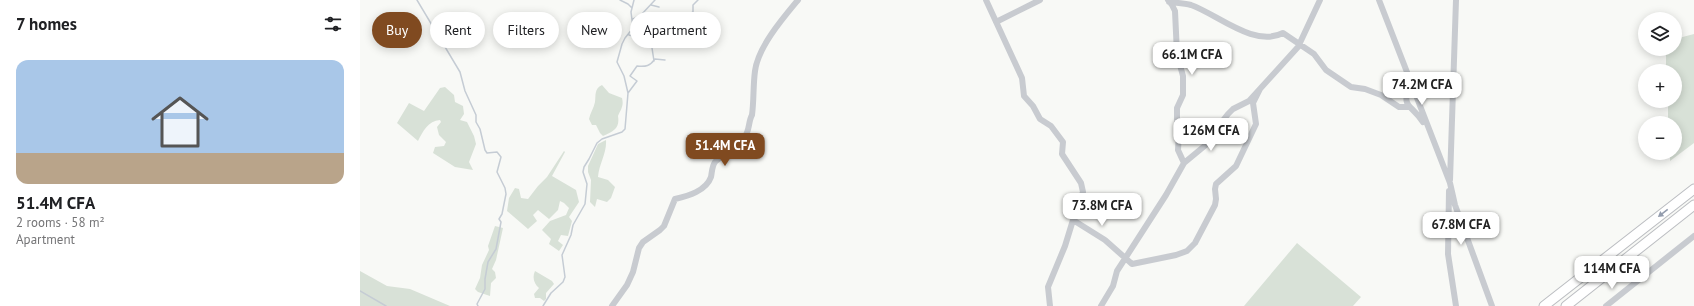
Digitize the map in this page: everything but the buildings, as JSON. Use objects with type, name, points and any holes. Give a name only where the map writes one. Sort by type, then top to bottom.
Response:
[{"type":"highway","points":[[1544,306],[1694,189]]},
{"type":"highway","points":[[1566,306],[1694,205]]},
{"type":"street","points":[[612,306],[630,280],[639,248],[643,242],[664,226],[675,199],[686,196],[704,187],[710,178],[715,162],[736,147],[748,133],[749,121],[752,115],[755,71],[759,59],[776,28],[798,0]]},
{"type":"street","points":[[986,0],[1022,78],[1024,96],[1033,106],[1040,119],[1051,126],[1063,142],[1062,154],[1081,183],[1083,192],[1065,246],[1048,287],[1050,306]]},
{"type":"street","points":[[996,22],[1040,0]]},
{"type":"street","points":[[1101,306],[1113,286],[1117,271],[1166,195],[1184,163],[1213,139],[1221,123],[1233,109],[1249,101],[1300,44],[1320,0]]},
{"type":"street","points":[[1379,0],[1450,183],[1455,205],[1492,306]]},
{"type":"street","points":[[1456,0],[1448,254],[1456,306]]},
{"type":"street","points":[[1168,1],[1192,5],[1244,31],[1267,37],[1283,33],[1292,41],[1300,44],[1314,54],[1326,70],[1351,87],[1366,89],[1381,95],[1399,107],[1409,107]]},
{"type":"street","points":[[1168,1],[1175,11],[1177,54],[1183,76],[1183,95],[1177,108],[1177,119],[1179,133],[1178,150],[1184,163]]},
{"type":"street","points":[[1410,82],[1406,101],[1409,107],[1420,116],[1430,131]]},
{"type":"street","points":[[1073,220],[1105,240],[1132,264],[1176,255],[1187,251],[1195,243],[1215,205],[1216,184],[1236,166],[1256,124],[1253,103],[1260,89]]},
{"type":"street","points":[[1606,306],[1694,236]]},
{"type":"shaded area","points":[[1694,34],[1694,143],[1682,152],[1682,116],[1668,116],[1668,108],[1682,108],[1682,64],[1666,64],[1666,56],[1682,56],[1682,37]]},
{"type":"shaded area","points":[[602,85],[609,93],[622,98],[623,103],[618,116],[617,126],[613,131],[603,136],[596,125],[592,125],[589,119],[597,90]]},
{"type":"shaded area","points":[[445,87],[454,95],[455,102],[463,106],[464,114],[460,120],[467,122],[474,136],[476,144],[469,162],[473,170],[455,167],[433,153],[435,147],[444,146],[446,142],[439,135],[437,127],[441,122],[440,120],[429,124],[418,141],[397,123],[409,103],[424,111],[440,88]]},
{"type":"shaded area","points":[[606,140],[598,177],[608,180],[615,187],[611,198],[607,202],[597,199],[595,207],[590,202],[591,180],[588,172],[588,166],[598,144]]},
{"type":"shaded area","points":[[564,151],[565,152],[552,176],[576,190],[579,202],[569,217],[572,221],[568,236],[561,235],[558,241],[563,245],[559,251],[549,244],[551,239],[542,230],[550,221],[566,215],[569,208],[564,203],[560,201],[558,210],[549,219],[538,210],[533,215],[537,221],[528,229],[507,211],[509,198],[515,188],[519,189],[521,198],[528,199],[547,177]]},
{"type":"shaded area","points":[[495,226],[503,228],[496,260],[492,269],[495,272],[496,278],[491,283],[490,296],[478,292],[475,289],[480,278],[482,265],[489,250],[488,246]]},
{"type":"shaded area","points":[[1297,243],[1361,297],[1353,306],[1244,306]]},
{"type":"shaded area","points":[[360,271],[387,286],[410,289],[450,306],[360,306]]},
{"type":"shaded area","points":[[535,271],[552,281],[554,284],[546,293],[546,299],[544,301],[540,298],[535,298],[534,294],[539,288],[534,280]]},
{"type":"waterway","points":[[417,0],[460,72],[465,91],[476,115],[476,122],[480,129],[485,150],[487,153],[497,152],[501,157],[497,172],[505,188],[506,194],[502,214],[499,219],[501,222],[496,249],[488,262],[485,289],[477,304],[478,306]]},
{"type":"waterway","points":[[620,0],[632,8]]},
{"type":"waterway","points":[[543,306],[551,293],[563,282],[565,277],[562,255],[571,235],[573,225],[585,204],[587,184],[583,172],[584,167],[597,143],[602,139],[622,132],[625,129],[628,93],[624,76],[617,62],[622,44],[633,28],[631,12],[634,0]]},
{"type":"waterway","points":[[644,12],[655,0]]},
{"type":"waterway","points":[[654,61],[652,48],[661,40],[665,42],[668,41],[672,33],[671,28],[693,12],[693,5],[698,0]]},
{"type":"waterway","points":[[651,5],[659,7]]},
{"type":"waterway","points":[[628,93],[637,81],[630,76],[637,66],[648,66],[655,59],[665,60]]},
{"type":"waterway","points":[[360,291],[386,306]]}]
